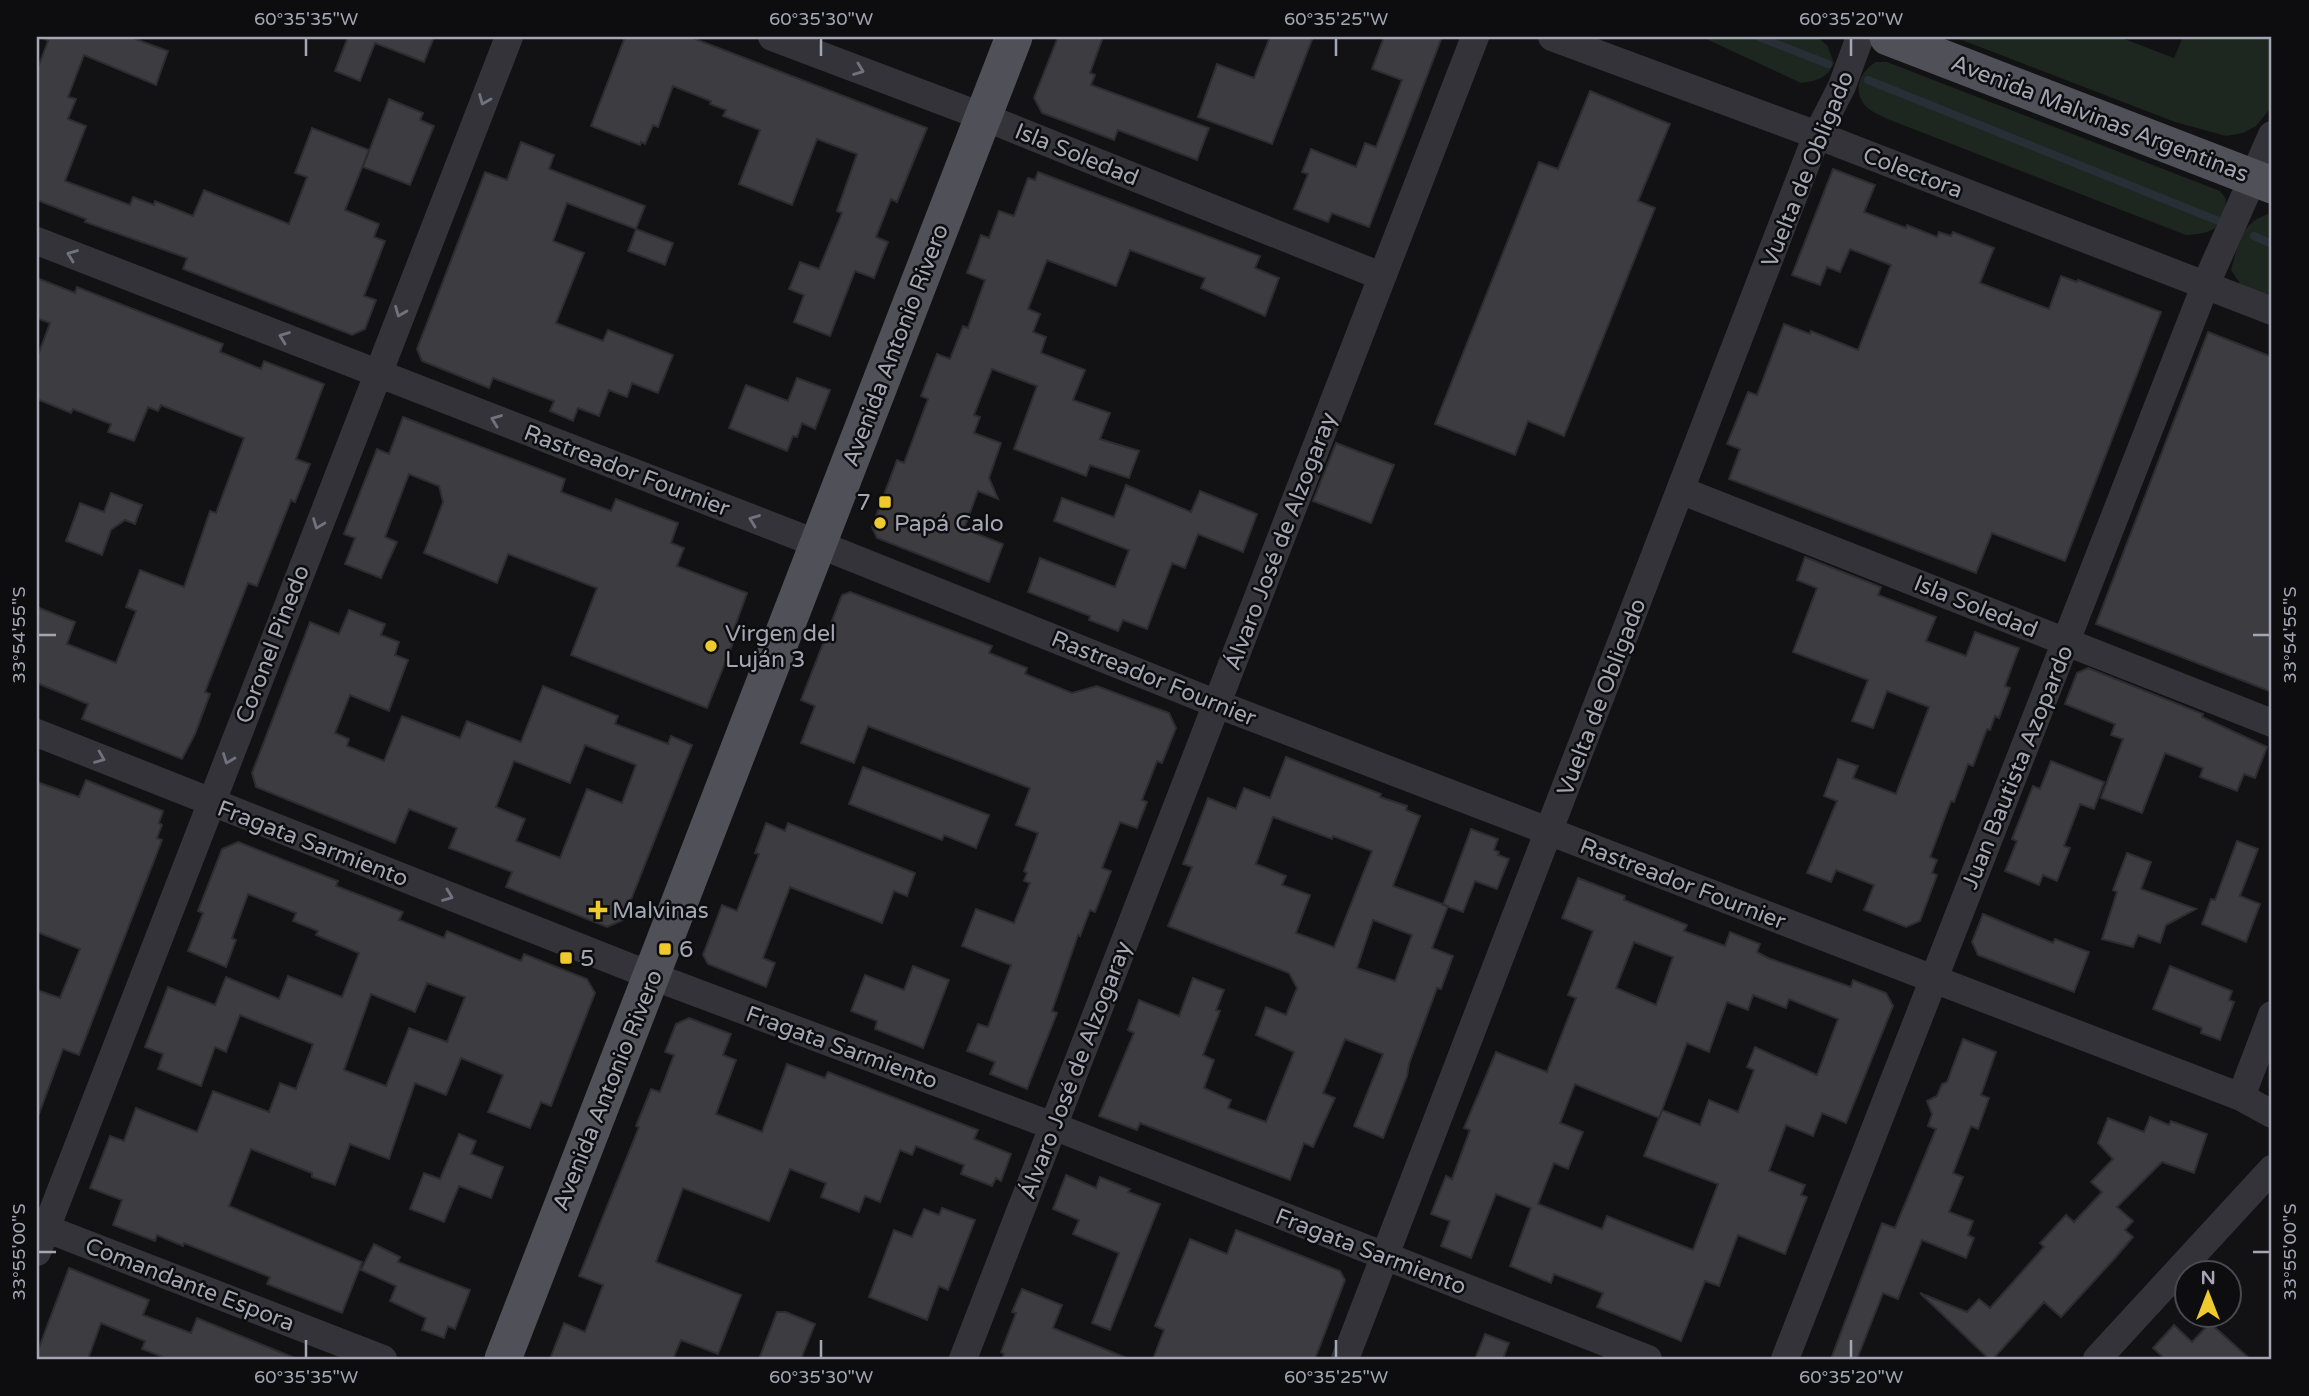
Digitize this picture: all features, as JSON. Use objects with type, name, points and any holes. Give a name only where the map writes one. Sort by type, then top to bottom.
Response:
[{"type":"main road","name":"Avenida Antonio Rivero","points":[[503,1359],[1014,37]]},
{"type":"main road","name":"Avenida Malvinas Argentinas","points":[[1888,37],[2263,182]]},
{"type":"street","name":"Coronel Pinedo","points":[[40,1235],[509,37]]},
{"type":"street","name":"Isla Soledad","points":[[772,37],[984,117],[1381,275]]},
{"type":"street","name":"Álvaro José de Alzogaray","points":[[963,1359],[1475,37]]},
{"type":"street","name":"Colectora","points":[[1552,37],[1817,135],[2272,312]]},
{"type":"street","name":"Vuelta de Obligado","points":[[1345,1359],[1817,135],[1842,86],[1860,37]]},
{"type":"street","name":"Juan Bautista Azopardo","points":[[1785,1359],[2205,286],[2263,182],[2272,135]]},
{"type":"street","name":"Rastreador Fournier","points":[[37,241],[818,544],[1217,704],[2241,1097],[2272,1114]]},
{"type":"street","name":"Isla Soledad","points":[[1680,489],[2272,723]]},
{"type":"street","name":"Fragata Sarmiento","points":[[37,733],[652,976],[1054,1126],[1647,1359]]},
{"type":"street","points":[[2241,1097],[2272,1015]]},
{"type":"street","points":[[2097,1359],[2272,1169]]},
{"type":"street","name":"Comandante Espora","points":[[40,1235],[383,1359]]},
{"type":"shaded area","points":[[1702,37],[1817,37],[1827,45],[1834,63],[1821,78],[1801,83]]},
{"type":"shaded area","points":[[1954,37],[2119,37],[2174,58],[2183,37],[2272,37],[2272,101],[2269,110],[2256,126],[2243,133],[2226,136],[2175,122]]},
{"type":"shaded area","points":[[1876,62],[1887,62],[2220,191],[2226,199],[2223,217],[2210,231],[2186,235],[1890,120],[1867,107],[1859,95],[1861,78]]},
{"type":"shaded area","points":[[2272,213],[2272,300],[2243,288],[2231,270],[2239,242],[2248,227],[2254,221]]},
{"type":"building","points":[[41,37],[130,37],[168,51],[156,85],[84,55],[68,97],[76,99],[68,119],[86,126],[65,181],[130,205],[133,197],[154,205],[155,201],[193,216],[204,190],[289,224],[307,177],[295,173],[312,128],[369,150],[345,210],[379,224],[374,237],[385,241],[364,296],[376,300],[365,329],[352,335],[183,269],[187,258],[85,222],[86,219],[37,200],[37,70],[48,41]]},
{"type":"building","points":[[348,37],[434,37],[424,62],[375,43],[360,81],[335,71]]},
{"type":"building","points":[[625,37],[690,37],[927,128],[897,202],[891,199],[876,237],[888,242],[874,278],[855,271],[830,336],[794,322],[804,295],[789,289],[800,262],[819,269],[842,213],[837,211],[857,154],[817,139],[792,205],[739,184],[760,130],[723,116],[726,110],[710,104],[711,101],[673,86],[658,127],[653,125],[645,144],[641,142],[640,145],[591,126]]},
{"type":"building","points":[[1058,37],[1103,37],[1090,73],[1095,75],[1091,85],[1209,128],[1197,160],[1118,130],[1114,140],[1042,113],[1034,98]]},
{"type":"building","points":[[1270,37],[1313,37],[1272,144],[1198,117],[1217,64],[1254,78]]},
{"type":"building","points":[[1384,37],[1442,37],[1369,227],[1332,213],[1328,222],[1294,209],[1308,174],[1302,172],[1311,149],[1356,167],[1365,143],[1376,147],[1402,80],[1372,69]]},
{"type":"building","points":[[1590,91],[1670,124],[1638,201],[1655,208],[1564,436],[1528,421],[1515,455],[1435,424],[1539,162],[1558,169]]},
{"type":"building","points":[[389,99],[423,113],[420,120],[434,126],[410,185],[363,167]]},
{"type":"building","points":[[521,142],[554,155],[549,169],[645,206],[636,229],[567,203],[553,241],[584,253],[556,323],[603,341],[608,330],[673,355],[658,393],[632,383],[627,397],[609,390],[599,416],[578,408],[573,421],[550,411],[554,401],[493,378],[489,388],[422,361],[417,349],[485,172],[507,180]]},
{"type":"building","points":[[1833,169],[1875,185],[1864,212],[1937,237],[1939,232],[1951,236],[1953,232],[1994,248],[1980,283],[2049,309],[2061,276],[2161,312],[2065,561],[1992,533],[1976,573],[1729,479],[1740,449],[1727,444],[1748,392],[1757,395],[1784,324],[1810,334],[1811,331],[1858,350],[1891,265],[1850,249],[1840,272],[1827,267],[1820,285],[1792,275]]},
{"type":"building","points":[[1038,172],[1260,256],[1255,268],[1279,278],[1265,316],[1201,288],[1205,278],[1130,250],[1116,286],[1047,260],[1028,309],[1040,314],[1033,332],[1046,337],[1041,353],[1085,370],[1073,400],[1110,413],[1100,439],[1139,451],[1129,478],[1090,465],[1086,476],[1014,449],[1037,386],[992,369],[974,415],[980,417],[974,433],[1001,443],[989,478],[998,499],[978,491],[964,529],[1003,544],[989,582],[877,538],[872,527],[897,460],[904,463],[928,399],[921,396],[937,354],[950,359],[963,326],[968,328],[985,280],[967,273],[981,235],[989,238],[999,211],[1014,216],[1028,178],[1035,180]]},
{"type":"building","points":[[636,229],[673,243],[665,265],[628,251]]},
{"type":"building","points":[[37,278],[75,293],[77,287],[223,344],[220,352],[261,369],[264,361],[324,384],[296,459],[310,464],[295,502],[291,500],[257,586],[248,583],[205,692],[210,694],[195,734],[182,759],[82,719],[88,704],[37,683],[37,607],[75,622],[67,644],[116,663],[136,611],[126,607],[140,570],[184,587],[210,511],[216,513],[244,438],[161,405],[158,411],[148,407],[134,441],[108,432],[111,424],[73,409],[71,413],[37,399],[37,358],[50,323],[37,318]]},
{"type":"building","points":[[2208,332],[2272,357],[2272,692],[2096,624]]},
{"type":"building","points":[[797,378],[830,390],[815,429],[802,423],[797,437],[793,436],[787,451],[729,428],[746,385],[788,401]]},
{"type":"building","points":[[403,417],[565,479],[561,492],[611,511],[616,499],[678,523],[671,543],[684,548],[677,566],[747,593],[733,632],[737,633],[707,708],[571,655],[597,588],[508,554],[497,583],[424,553],[443,502],[439,486],[409,474],[385,537],[397,542],[381,578],[345,564],[355,538],[344,534],[377,449],[389,454]]},
{"type":"building","points":[[1336,443],[1394,465],[1371,523],[1313,501]]},
{"type":"building","points":[[1126,485],[1191,512],[1200,491],[1257,514],[1243,552],[1198,534],[1185,568],[1172,563],[1147,629],[1123,620],[1118,631],[1089,620],[1090,616],[1028,592],[1040,558],[1115,587],[1129,550],[1054,521],[1062,498],[1114,517]]},
{"type":"building","points":[[111,493],[142,505],[135,524],[125,520],[111,530],[102,555],[66,541],[80,503],[104,512]]},
{"type":"building","points":[[1805,557],[1881,587],[1878,595],[1936,617],[1926,641],[1966,656],[1975,632],[2019,648],[2005,686],[2010,688],[1999,718],[1995,716],[1990,730],[1987,729],[1973,766],[1968,764],[1930,857],[1937,860],[1932,873],[1937,875],[1920,921],[1906,927],[1864,910],[1874,885],[1836,870],[1831,882],[1807,873],[1837,801],[1824,796],[1838,759],[1858,766],[1853,778],[1896,794],[1929,707],[1887,691],[1873,728],[1852,721],[1868,680],[1793,652],[1817,588],[1797,580]]},
{"type":"building","points":[[850,592],[992,646],[989,653],[1027,668],[1025,674],[1072,693],[1097,686],[1169,713],[1176,728],[1162,763],[1157,761],[1142,800],[1147,802],[1137,828],[1120,822],[1102,868],[1111,871],[1095,912],[1090,910],[1080,936],[1078,935],[1052,1011],[1057,1013],[1027,1089],[990,1074],[995,1062],[967,1051],[978,1024],[988,1027],[1011,965],[962,946],[976,909],[1014,923],[1030,883],[1024,881],[1027,873],[1024,871],[1038,833],[1016,825],[1030,788],[868,726],[854,763],[801,743],[815,706],[801,700],[842,595]]},
{"type":"building","points":[[349,610],[385,624],[381,635],[399,642],[395,655],[408,660],[389,711],[350,695],[335,733],[349,739],[347,746],[384,761],[402,716],[460,738],[467,721],[521,742],[543,686],[618,716],[615,724],[668,744],[671,736],[692,745],[623,920],[607,927],[506,887],[512,872],[449,848],[457,828],[409,809],[395,843],[256,787],[252,773],[310,622],[339,634]],"holes":[[[585,745],[636,765],[622,803],[587,789],[560,858],[516,841],[525,819],[496,807],[514,761],[570,783]]]},
{"type":"building","points":[[2088,668],[2203,714],[2202,717],[2267,747],[2255,778],[2244,774],[2237,791],[2200,777],[2203,768],[2165,753],[2142,813],[2101,798],[2123,739],[2111,735],[2115,724],[2065,704],[2077,673]]},
{"type":"building","points":[[1286,757],[1381,794],[1380,797],[1407,806],[1406,810],[1420,816],[1393,886],[1448,906],[1432,948],[1453,956],[1441,989],[1437,988],[1383,1138],[1354,1126],[1383,1054],[1345,1039],[1323,1093],[1335,1098],[1313,1147],[1304,1143],[1290,1180],[1140,1123],[1137,1130],[1099,1116],[1134,1033],[1128,1030],[1139,1000],[1179,1016],[1193,978],[1224,990],[1216,1010],[1220,1011],[1203,1055],[1214,1060],[1204,1088],[1231,1100],[1228,1108],[1266,1122],[1294,1052],[1256,1035],[1266,1007],[1286,1015],[1297,988],[1289,973],[1168,926],[1192,867],[1183,864],[1208,798],[1236,809],[1244,788],[1270,798]],"holes":[[[1273,817],[1372,851],[1334,947],[1296,933],[1310,895],[1282,885],[1286,876],[1256,864]],[[1373,920],[1412,935],[1395,981],[1357,968]]]},
{"type":"building","points":[[2051,761],[2104,782],[2094,809],[2080,804],[2064,846],[2070,848],[2057,881],[2043,875],[2039,885],[2005,871],[2017,841],[2012,839],[2033,786],[2040,789]]},
{"type":"building","points":[[863,767],[989,815],[976,848],[944,835],[942,840],[849,804]]},
{"type":"building","points":[[86,780],[163,811],[157,838],[162,840],[79,1055],[63,1049],[37,1114],[37,990],[60,998],[80,949],[37,932],[37,782],[79,797]]},
{"type":"building","points":[[766,823],[785,831],[788,823],[915,873],[907,896],[894,891],[882,923],[790,887],[763,958],[775,963],[766,987],[708,964],[703,955],[722,905],[737,911],[759,854],[755,853]]},
{"type":"building","points":[[1471,829],[1498,839],[1494,850],[1499,852],[1498,855],[1509,859],[1497,889],[1475,881],[1463,912],[1443,905]]},
{"type":"building","points":[[2237,841],[2258,849],[2240,896],[2260,904],[2246,942],[2202,924],[2211,899],[2215,900]]},
{"type":"building","points":[[238,842],[338,881],[336,886],[403,912],[399,920],[444,938],[447,931],[521,961],[524,954],[587,979],[595,993],[551,1106],[541,1102],[530,1128],[488,1112],[503,1075],[461,1058],[446,1095],[415,1083],[389,1159],[350,1144],[335,1185],[251,1149],[229,1206],[362,1262],[342,1313],[267,1284],[270,1277],[184,1243],[183,1246],[157,1235],[155,1241],[113,1225],[122,1200],[90,1188],[110,1136],[124,1141],[136,1108],[197,1132],[213,1091],[269,1112],[280,1083],[296,1089],[313,1044],[240,1015],[226,1052],[215,1047],[201,1086],[158,1069],[163,1054],[145,1047],[168,987],[215,1005],[226,977],[279,999],[288,976],[342,997],[359,953],[316,935],[318,931],[293,921],[296,913],[248,894],[232,938],[236,940],[226,967],[188,951],[203,913],[198,911],[222,849]],"holes":[[[427,983],[465,997],[447,1042],[409,1028],[386,1086],[344,1070],[371,994],[415,1012]]]},
{"type":"building","points":[[2127,853],[2151,862],[2141,889],[2196,909],[2166,925],[2160,943],[2138,935],[2133,947],[2102,939],[2117,892],[2113,890]]},
{"type":"building","points":[[1578,878],[1687,925],[1684,931],[1725,946],[1730,932],[1760,944],[1757,952],[1768,958],[1851,987],[1853,980],[1886,993],[1893,1006],[1846,1123],[1822,1113],[1813,1136],[1786,1125],[1769,1171],[1805,1185],[1801,1195],[1807,1197],[1785,1254],[1738,1235],[1719,1286],[1705,1281],[1681,1341],[1597,1307],[1603,1293],[1554,1274],[1551,1283],[1510,1266],[1531,1208],[1496,1194],[1471,1258],[1441,1246],[1450,1221],[1431,1214],[1446,1176],[1452,1179],[1470,1130],[1464,1128],[1496,1052],[1547,1072],[1576,998],[1568,995],[1593,931],[1562,918]],"holes":[[[1634,942],[1673,957],[1656,1005],[1616,988]],[[1753,995],[1786,1008],[1789,999],[1838,1019],[1817,1075],[1755,1047],[1747,1067],[1754,1070],[1738,1112],[1709,1100],[1700,1125],[1662,1110],[1687,1043],[1709,1052],[1727,1002],[1748,1010]],[[1575,1084],[1659,1118],[1644,1156],[1718,1184],[1693,1250],[1607,1216],[1602,1229],[1538,1204],[1554,1163],[1568,1169],[1583,1132],[1560,1123]]]},
{"type":"building","points":[[1983,914],[2053,943],[2055,939],[2089,952],[2074,992],[1978,955],[1972,942]]},
{"type":"building","points":[[913,966],[949,980],[923,1048],[875,1029],[877,1021],[851,1011],[865,975],[904,990]]},
{"type":"building","points":[[2170,966],[2232,991],[2229,1000],[2234,1002],[2220,1040],[2201,1033],[2202,1028],[2153,1009]]},
{"type":"building","points":[[689,1018],[731,1034],[723,1055],[736,1060],[716,1114],[762,1132],[787,1064],[825,1078],[828,1072],[978,1130],[974,1139],[1011,1154],[1001,1181],[996,1178],[992,1186],[961,1174],[964,1165],[916,1146],[912,1155],[900,1150],[880,1202],[865,1196],[859,1212],[821,1197],[826,1183],[790,1169],[769,1221],[683,1188],[656,1262],[741,1295],[718,1354],[681,1340],[673,1359],[550,1359],[564,1323],[585,1332],[603,1285],[579,1276],[639,1127],[636,1126],[651,1089],[660,1092],[674,1055],[665,1052],[676,1024]]},
{"type":"building","points":[[1963,1039],[1996,1052],[1981,1095],[1989,1098],[1978,1129],[1971,1126],[1953,1173],[1963,1177],[1949,1212],[1973,1221],[1968,1235],[1974,1238],[1966,1258],[1922,1240],[1898,1299],[1883,1293],[1857,1359],[1831,1359],[1882,1223],[1895,1228],[1936,1129],[1928,1126],[1932,1114],[1927,1101],[1937,1096],[1942,1084],[1947,1082]]},
{"type":"building","points":[[2150,1117],[2169,1125],[2171,1121],[2207,1134],[2194,1173],[2162,1162],[2117,1207],[2133,1221],[2125,1230],[2133,1237],[2115,1258],[2061,1317],[2044,1302],[1993,1359],[1989,1359],[1920,1293],[1967,1312],[1979,1299],[1990,1308],[2044,1247],[2040,1243],[2066,1215],[2074,1222],[2102,1192],[2091,1182],[2113,1159],[2098,1143],[2108,1118],[2144,1132]]},
{"type":"building","points":[[459,1134],[476,1141],[471,1154],[503,1167],[491,1198],[459,1186],[444,1222],[410,1209],[424,1173],[440,1179]]},
{"type":"building","points":[[1066,1175],[1096,1188],[1100,1177],[1130,1189],[1128,1192],[1160,1204],[1110,1330],[1092,1323],[1119,1253],[1073,1234],[1079,1220],[1053,1209]]},
{"type":"building","points":[[942,1208],[975,1220],[948,1290],[939,1286],[927,1320],[869,1297],[894,1230],[912,1237],[924,1209],[939,1215]]},
{"type":"building","points":[[1236,1230],[1340,1271],[1345,1280],[1315,1359],[1153,1359],[1164,1330],[1155,1326],[1190,1239],[1227,1254]]},
{"type":"building","points":[[374,1244],[400,1257],[398,1262],[470,1290],[455,1329],[448,1326],[444,1338],[422,1330],[426,1318],[390,1301],[396,1286],[361,1270]]},
{"type":"building","points":[[69,1268],[149,1300],[143,1315],[191,1333],[197,1318],[297,1359],[168,1359],[142,1349],[145,1341],[101,1323],[88,1359],[37,1359]]},
{"type":"building","points":[[1022,1289],[1062,1305],[1053,1328],[1129,1359],[1002,1359],[1004,1354],[1001,1352],[1016,1313],[1012,1312]]},
{"type":"building","points":[[777,1312],[786,1312],[815,1324],[801,1359],[759,1359]]},
{"type":"building","points":[[2172,1327],[2172,1330],[2179,1330],[2192,1342],[2203,1330],[2218,1330],[2250,1359],[2165,1359],[2153,1348]]},
{"type":"building","points":[[1485,1334],[1509,1343],[1503,1359],[1475,1359]]},
{"type":"waterway","points":[[1759,37],[1828,64]]},
{"type":"waterway","points":[[1868,80],[2216,220]]},
{"type":"waterway","points":[[2254,236],[2272,244]]},
{"type":"place","name":"7","points":[[885,502]]},
{"type":"place","name":"Papá Calo","points":[[880,523]]},
{"type":"place","name":"Virgen del Luján 3","points":[[711,646]]},
{"type":"place","name":"Malvinas","points":[[598,910]]},
{"type":"place","name":"6","points":[[665,949]]},
{"type":"place","name":"5","points":[[566,958]]}]
